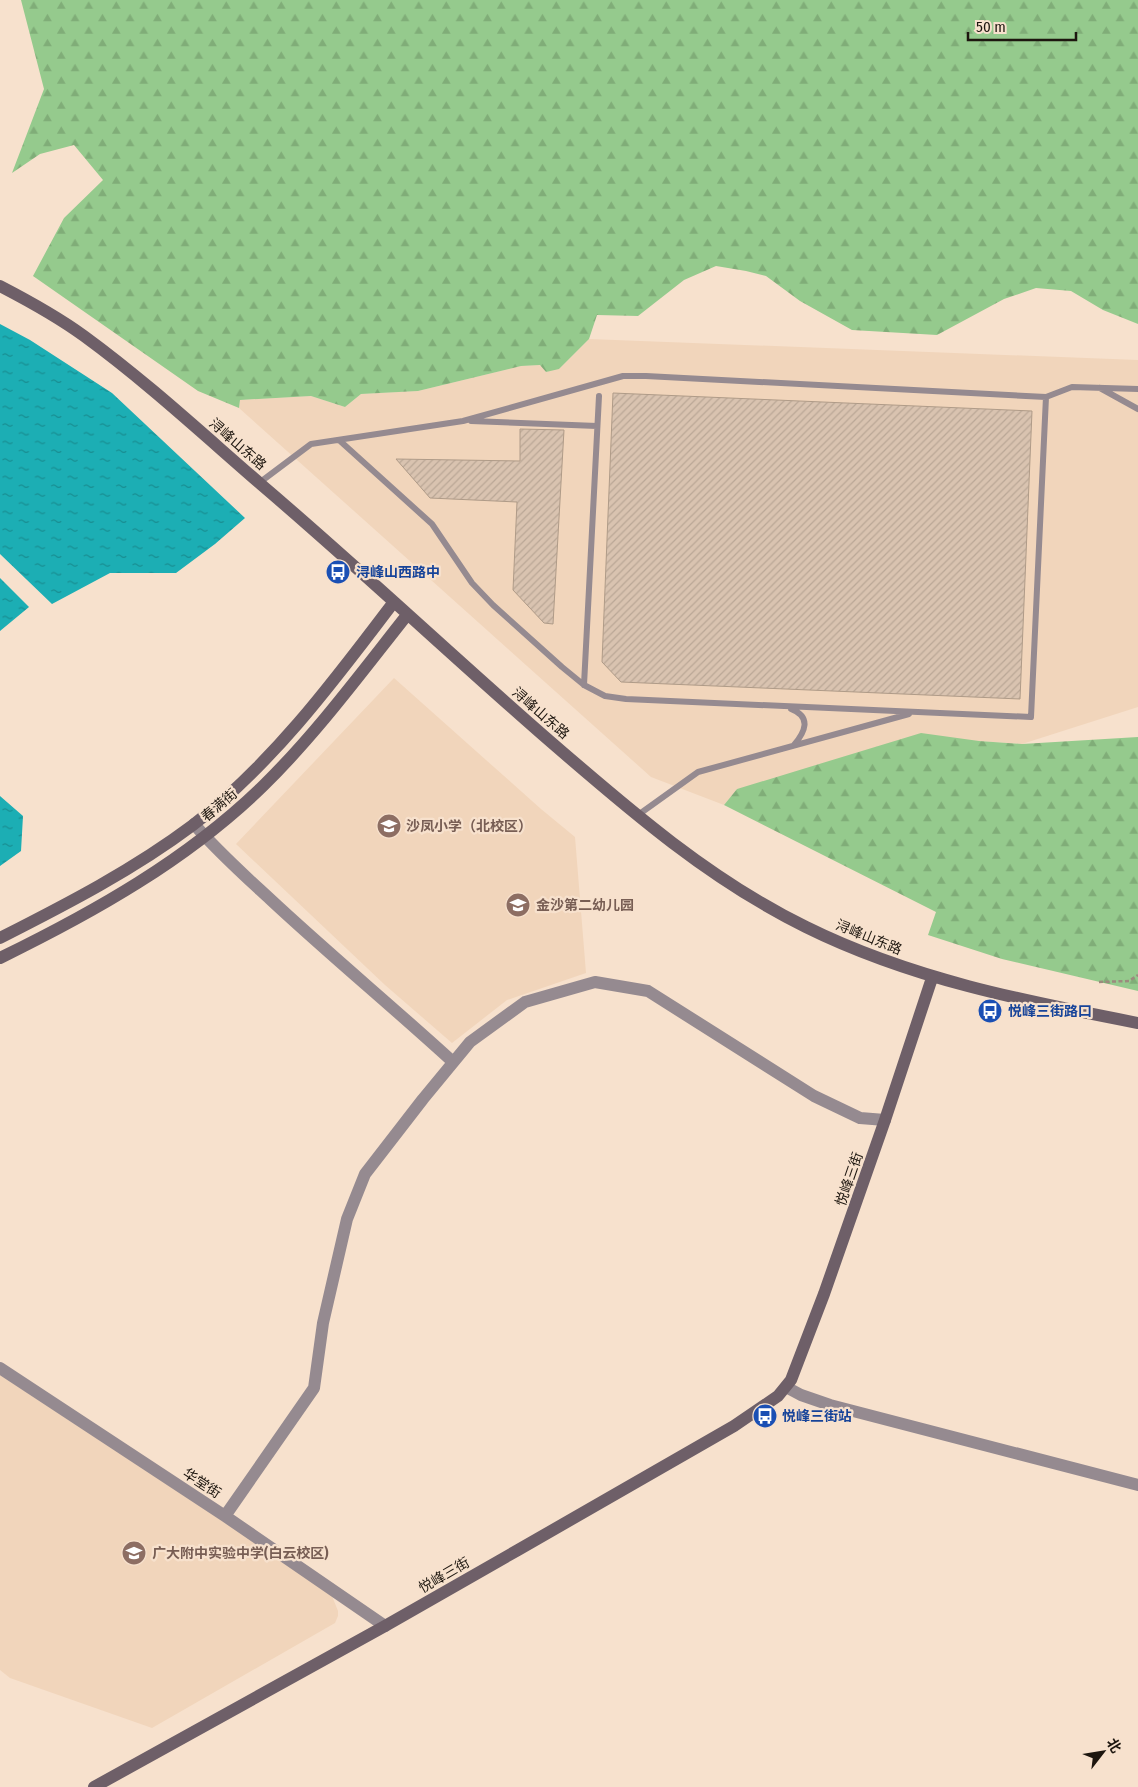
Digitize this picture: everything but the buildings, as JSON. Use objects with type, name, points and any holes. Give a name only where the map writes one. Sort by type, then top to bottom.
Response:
[{"type":"street","name":"浔峰山东路","points":[[0,286],[39,307],[82,334],[259,483],[637,816],[711,872],[807,928],[858,951],[932,978],[1039,1004],[1138,1024]]},
{"type":"street","name":"春满街","points":[[0,938],[55,911],[127,870],[194,824],[251,773],[281,742],[332,682],[394,603]]},
{"type":"street","name":"春满街","points":[[0,958],[135,884],[171,862],[249,799],[293,754],[407,615]]},
{"type":"street","points":[[194,824],[320,946],[413,1025],[453,1062]]},
{"type":"street","name":"悦峰三街","points":[[94,1787],[108,1782],[385,1626],[734,1426],[767,1404],[786,1387],[799,1362],[885,1120],[932,978]]},
{"type":"street","points":[[224,1516],[314,1388],[323,1323],[347,1219],[365,1174],[470,1042],[525,1002],[595,982],[648,991],[814,1096],[860,1118],[885,1120]]},
{"type":"street","name":"华堂街","points":[[0,1368],[224,1516],[385,1626]]},
{"type":"street","points":[[786,1387],[801,1396],[830,1406],[1138,1485]]},
{"type":"lane","points":[[259,483],[311,444],[463,420],[624,376],[1046,397],[1072,387],[1138,389]]},
{"type":"lane","points":[[1099,388],[1138,409]]},
{"type":"lane","points":[[584,685],[599,396]]},
{"type":"lane","points":[[339,440],[432,524],[472,583],[493,605],[584,685],[605,696],[783,707],[1031,716],[1046,397]]},
{"type":"lane","points":[[463,420],[597,426]]},
{"type":"lane","points":[[783,707],[797,712],[802,718],[805,727],[803,735],[794,745]]},
{"type":"lane","points":[[637,816],[698,772],[915,712]]},
{"type":"path","points":[[1099,982],[1129,981],[1138,975]]},
{"type":"shaded area","points":[[589,339],[1138,360],[1138,707],[1022,744],[979,741],[737,789],[724,805],[651,777],[239,408],[240,400],[311,396],[345,407],[361,394],[418,391],[521,366],[540,365],[559,369]]},
{"type":"shaded area","name":"沙凤小学（北校区）","points":[[394,678],[575,837],[586,973],[507,1000],[452,1043],[385,985],[236,844]]},
{"type":"shaded area","name":"广大附中实验中学(白云校区)","points":[[0,1375],[224,1522],[332,1596],[338,1611],[335,1623],[152,1728],[10,1678],[0,1670]]},
{"type":"green space","points":[[21,0],[1138,0],[1138,324],[1103,310],[1071,291],[1036,288],[1004,299],[937,335],[852,330],[800,301],[766,276],[716,266],[684,280],[638,316],[597,315],[589,339],[559,369],[546,372],[540,365],[521,366],[418,391],[361,394],[345,407],[311,396],[240,400],[239,408],[198,391],[33,276],[64,218],[103,180],[74,145],[40,154],[12,173],[44,89]]},
{"type":"green space","points":[[921,733],[979,741],[1022,744],[1138,737],[1138,991],[1002,959],[928,935],[936,912],[724,805],[737,789]]},
{"type":"water","points":[[0,324],[30,340],[112,393],[245,518],[215,544],[176,573],[110,573],[52,604],[0,554]]},
{"type":"water","points":[[0,578],[29,607],[0,631]]},
{"type":"water","points":[[0,796],[23,816],[21,851],[0,866]]},
{"type":"place","name":"浔峰山西路中","points":[[338,572]]},
{"type":"place","name":"沙凤小学（北校区）","points":[[389,826]]},
{"type":"place","name":"金沙第二幼儿园","points":[[518,905]]},
{"type":"place","name":"悦峰三街路口","points":[[990,1011]]},
{"type":"place","name":"悦峰三街站","points":[[765,1416]]},
{"type":"place","name":"广大附中实验中学(白云校区)","points":[[134,1553]]}]
